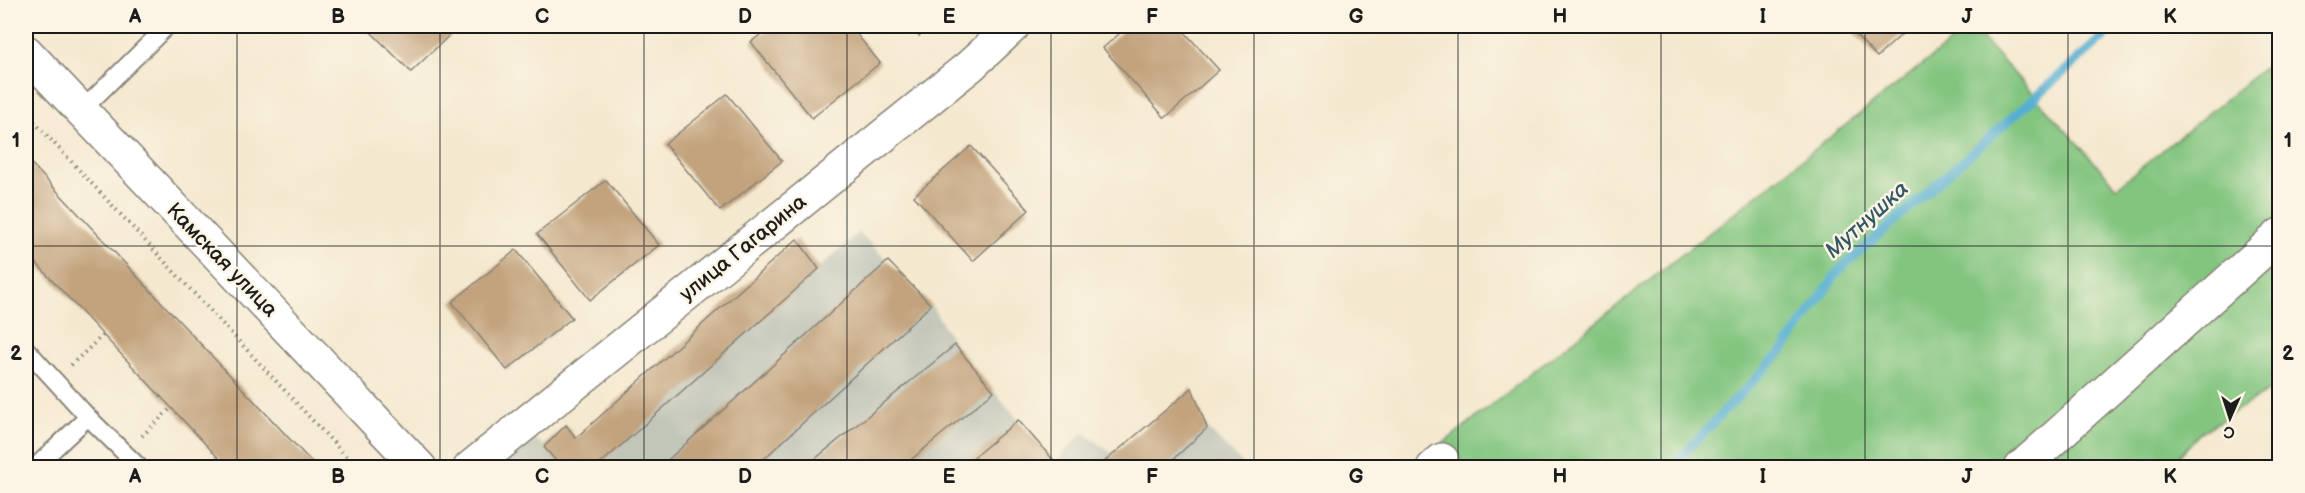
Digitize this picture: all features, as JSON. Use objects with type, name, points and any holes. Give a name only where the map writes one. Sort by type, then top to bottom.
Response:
[{"type":"street","name":"улица Гагарина","points":[[470,468],[970,66],[1013,26]]},
{"type":"street","name":"Камская улица","points":[[26,52],[80,112],[420,468]]},
{"type":"street","points":[[2021,468],[2280,235]]},
{"type":"lane","points":[[80,112],[166,26]]},
{"type":"lane","points":[[26,349],[88,417],[140,468]]},
{"type":"lane","points":[[34,468],[88,417]]},
{"type":"path","points":[[26,112],[357,468]]},
{"type":"path","points":[[55,380],[103,335]]},
{"type":"path","points":[[125,452],[172,407]]},
{"type":"shaded area","points":[[859,232],[931,305],[955,345],[1055,463],[1083,432],[1113,454],[1192,388],[1207,428],[1246,467],[499,468],[532,436],[544,446],[566,425],[576,438],[797,239],[819,268]]},
{"type":"green space","points":[[1971,26],[2117,187],[2279,56],[2279,384],[2200,433],[2169,467],[1412,468]]},
{"type":"building","points":[[365,26],[459,26],[411,72]]},
{"type":"building","points":[[772,26],[850,26],[880,63],[812,118],[751,42]]},
{"type":"building","points":[[909,26],[931,26],[919,36]]},
{"type":"building","points":[[1128,26],[1179,26],[1219,70],[1165,118],[1103,48]]},
{"type":"building","points":[[1847,26],[1911,26],[1877,57]]},
{"type":"building","points":[[727,94],[782,161],[720,211],[665,144]]},
{"type":"building","points":[[971,146],[1029,210],[973,261],[914,196]]},
{"type":"building","points":[[26,158],[317,468],[228,468],[103,335],[26,252]]},
{"type":"building","points":[[606,180],[659,245],[590,300],[537,234]]},
{"type":"building","points":[[797,239],[819,269],[598,466],[600,468],[562,468],[544,447],[566,425],[576,438]]},
{"type":"building","points":[[516,250],[572,318],[507,370],[452,302]]},
{"type":"building","points":[[888,261],[931,305],[754,468],[659,468]]},
{"type":"building","points":[[955,345],[994,391],[901,468],[804,468]]},
{"type":"building","points":[[1192,388],[1207,428],[1164,468],[1097,468]]},
{"type":"building","points":[[1018,420],[1056,463],[1050,468],[961,468]]},
{"type":"building","points":[[506,461],[511,468],[499,468]]},
{"type":"waterway","name":"Мутнушка","points":[[1670,468],[1785,348],[1840,269],[2116,26]]}]
